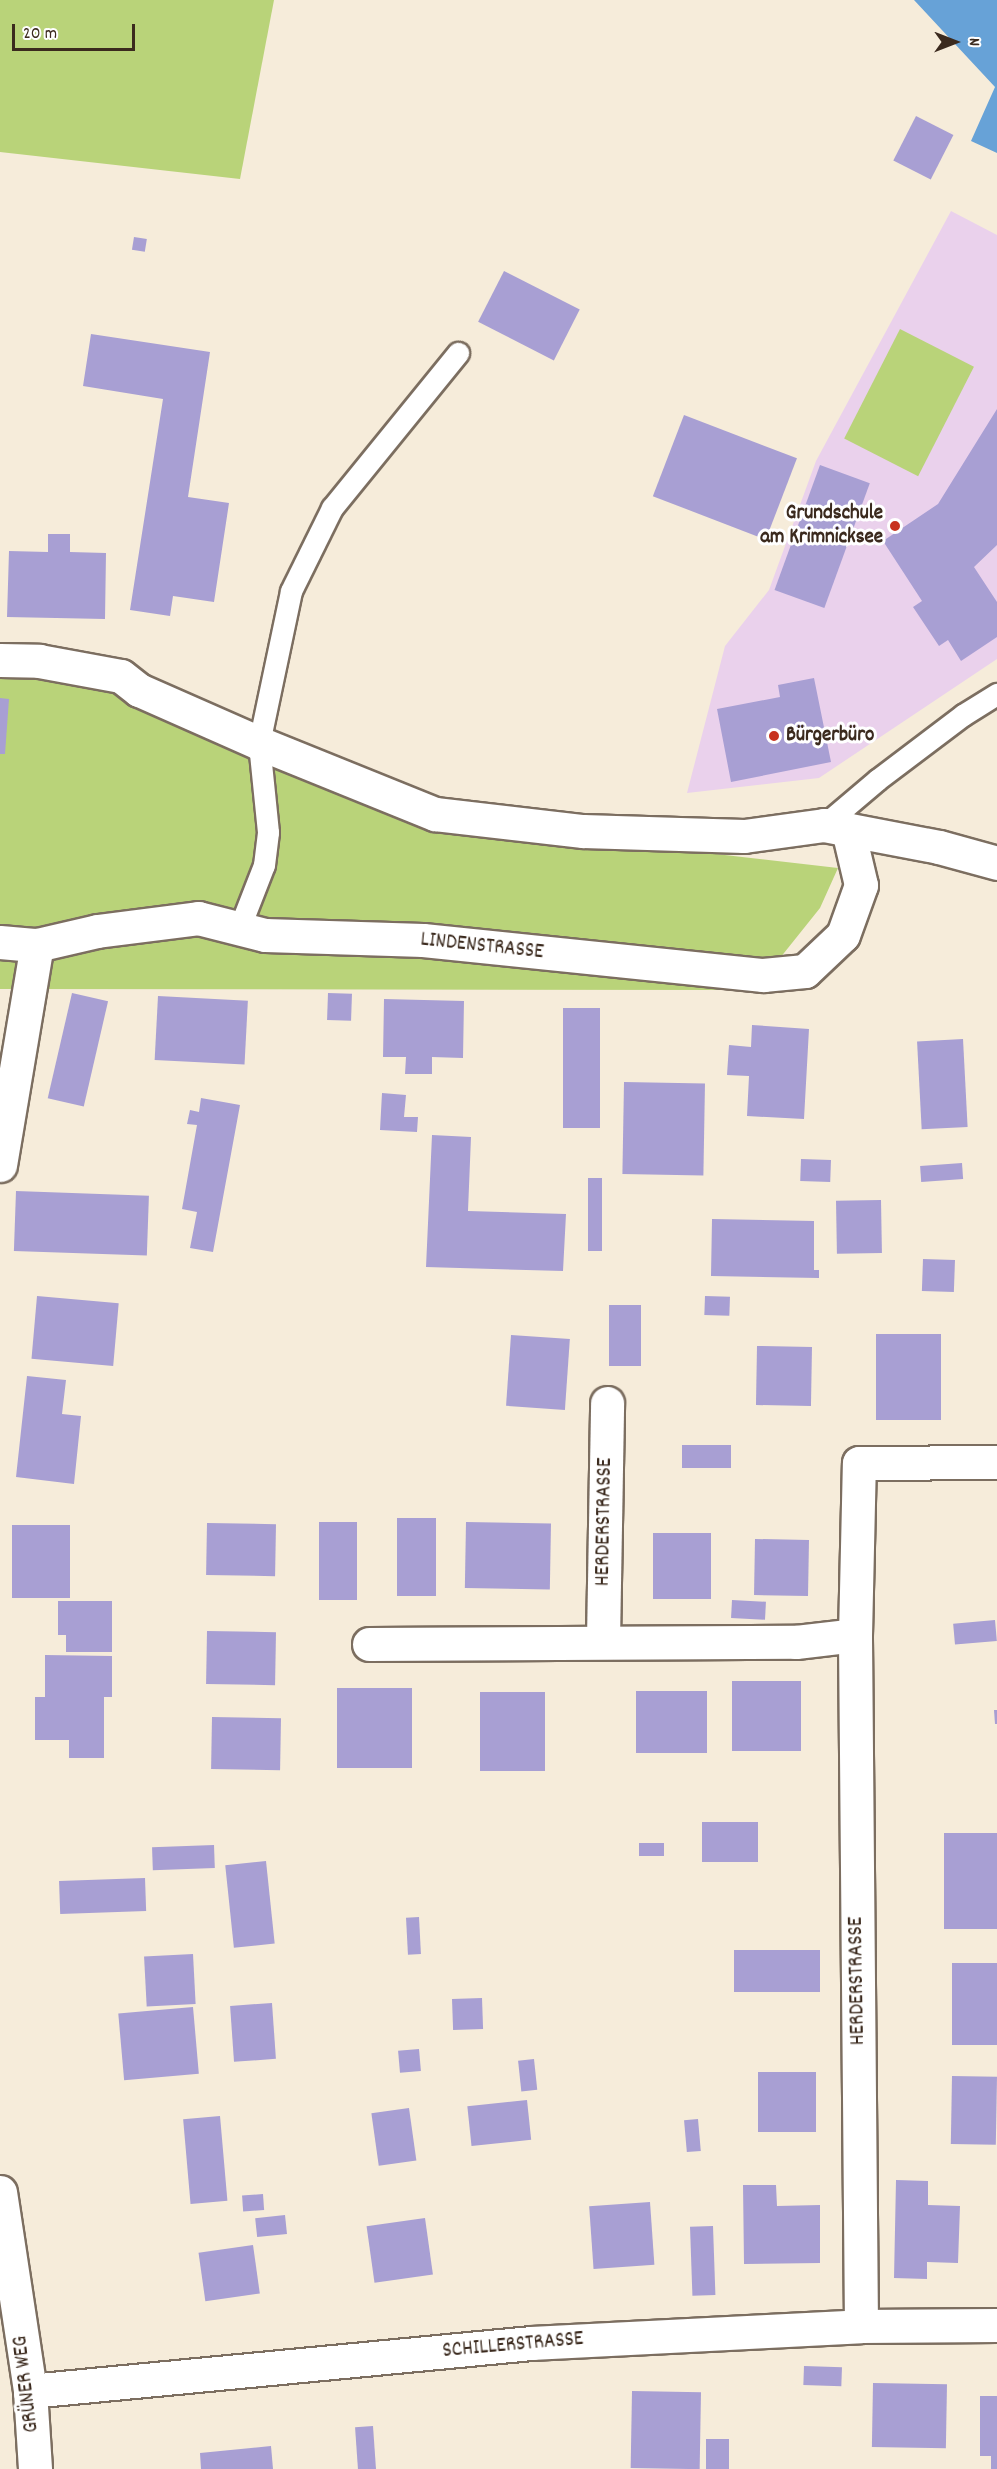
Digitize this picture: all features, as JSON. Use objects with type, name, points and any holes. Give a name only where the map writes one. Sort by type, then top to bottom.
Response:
[{"type":"street","points":[[0,660],[39,661],[121,676],[139,690],[259,743],[435,814],[583,831],[744,836],[836,828],[939,847],[997,863]]},
{"type":"street","name":"LINDENSTRASSE","points":[[0,942],[37,945],[97,931],[198,918],[265,936],[423,940],[763,975],[805,971],[843,935],[861,885],[836,828]]},
{"type":"street","points":[[0,1165],[37,945]]},
{"type":"street","name":"HERDERSTRASSE","points":[[603,1640],[607,1403]]},
{"type":"street","name":"HERDERSTRASSE","points":[[861,2326],[855,1635],[859,1463],[997,1462]]},
{"type":"street","points":[[369,1644],[603,1640],[796,1642],[855,1635]]},
{"type":"street","name":"GRÜNER WEG","points":[[0,2192],[30,2391],[35,2469]]},
{"type":"street","name":"SCHILLERSTRASSE","points":[[30,2391],[531,2343],[861,2326],[997,2325]]},
{"type":"lane","points":[[239,929],[264,866],[268,832],[259,743],[291,591],[332,508],[458,353]]},
{"type":"lane","points":[[836,828],[896,765],[997,694]]},
{"type":"shaded area","name":"Grundschule am Krimnicksee","points":[[951,211],[997,235],[997,659],[819,778],[687,793],[725,646],[769,590],[816,461]]},
{"type":"green space","points":[[0,0],[274,0],[240,179],[0,152]]},
{"type":"green space","points":[[900,329],[974,367],[918,476],[844,439]]},
{"type":"green space","points":[[0,672],[93,677],[219,742],[330,791],[427,821],[838,868],[820,908],[780,958],[730,990],[0,989]]},
{"type":"water","points":[[914,0],[997,0],[997,153],[971,141],[995,87]]},
{"type":"building","points":[[916,116],[953,135],[931,180],[893,161]]},
{"type":"building","points":[[134,237],[147,239],[145,252],[132,250]]},
{"type":"building","points":[[504,271],[580,310],[554,360],[478,322]]},
{"type":"building","points":[[91,334],[210,352],[188,497],[229,503],[214,602],[173,596],[170,616],[130,610],[163,399],[83,386]]},
{"type":"building","points":[[997,409],[997,545],[974,567],[997,602],[997,637],[961,661],[948,640],[939,646],[913,607],[922,601],[883,541],[938,504]]},
{"type":"building","points":[[684,415],[797,458],[766,540],[653,496]]},
{"type":"building","points":[[820,465],[870,483],[824,608],[775,590]]},
{"type":"building","points":[[48,534],[70,534],[70,552],[106,553],[105,619],[7,617],[9,551],[48,552]]},
{"type":"building","name":"Bürgerbüro","points":[[814,678],[831,762],[731,782],[717,709],[780,697],[778,685]]},
{"type":"building","points":[[0,698],[9,699],[5,754],[0,754]]},
{"type":"building","points":[[72,993],[108,1001],[84,1107],[48,1098]]},
{"type":"building","points":[[328,993],[352,994],[351,1021],[327,1020]]},
{"type":"building","points":[[158,996],[248,1001],[245,1065],[155,1060]]},
{"type":"building","points":[[384,999],[464,1001],[463,1058],[432,1057],[432,1074],[405,1074],[406,1057],[383,1057]]},
{"type":"building","points":[[563,1008],[600,1008],[600,1128],[563,1128]]},
{"type":"building","points":[[752,1025],[809,1029],[804,1119],[747,1116],[749,1076],[727,1075],[729,1045],[751,1047]]},
{"type":"building","points":[[963,1039],[968,1127],[922,1129],[917,1041]]},
{"type":"building","points":[[624,1082],[705,1083],[703,1175],[622,1174]]},
{"type":"building","points":[[382,1093],[406,1095],[404,1117],[418,1117],[417,1132],[380,1130]]},
{"type":"building","points":[[201,1098],[240,1105],[213,1252],[190,1248],[197,1212],[182,1209],[197,1125],[187,1124],[190,1110],[199,1112]]},
{"type":"building","points":[[432,1135],[471,1137],[468,1211],[566,1214],[563,1271],[426,1267]]},
{"type":"building","points":[[801,1159],[831,1160],[830,1182],[800,1181]]},
{"type":"building","points":[[962,1163],[963,1179],[921,1182],[920,1166]]},
{"type":"building","points":[[588,1178],[602,1178],[602,1251],[588,1251]]},
{"type":"building","points":[[16,1191],[149,1196],[147,1256],[14,1251]]},
{"type":"building","points":[[881,1200],[882,1253],[837,1254],[836,1201]]},
{"type":"building","points":[[712,1219],[814,1221],[814,1270],[819,1270],[819,1278],[711,1276]]},
{"type":"building","points":[[923,1259],[955,1260],[954,1292],[922,1291]]},
{"type":"building","points":[[37,1296],[119,1303],[113,1366],[32,1359]]},
{"type":"building","points":[[705,1296],[730,1297],[729,1316],[704,1315]]},
{"type":"building","points":[[609,1305],[641,1305],[641,1366],[609,1366]]},
{"type":"building","points":[[876,1334],[941,1334],[941,1420],[876,1420]]},
{"type":"building","points":[[511,1335],[570,1339],[565,1410],[506,1406]]},
{"type":"building","points":[[757,1346],[812,1347],[811,1406],[756,1405]]},
{"type":"building","points":[[27,1376],[66,1380],[62,1414],[81,1416],[74,1484],[16,1477]]},
{"type":"building","points":[[682,1445],[731,1445],[731,1468],[682,1468]]},
{"type":"building","points":[[397,1518],[436,1518],[436,1596],[397,1596]]},
{"type":"building","points":[[319,1522],[357,1522],[357,1600],[319,1600]]},
{"type":"building","points":[[466,1522],[551,1523],[550,1589],[465,1588]]},
{"type":"building","points":[[207,1523],[276,1524],[275,1576],[206,1575]]},
{"type":"building","points":[[12,1525],[70,1525],[70,1598],[12,1598]]},
{"type":"building","points":[[653,1533],[711,1533],[711,1599],[653,1599]]},
{"type":"building","points":[[755,1539],[809,1540],[808,1596],[754,1595]]},
{"type":"building","points":[[732,1600],[766,1602],[765,1620],[731,1618]]},
{"type":"building","points":[[58,1601],[112,1601],[112,1652],[66,1652],[66,1635],[58,1635]]},
{"type":"building","points":[[995,1620],[997,1641],[955,1645],[953,1624]]},
{"type":"building","points":[[207,1631],[276,1632],[275,1685],[206,1684]]},
{"type":"building","points":[[45,1655],[112,1656],[112,1697],[104,1697],[104,1758],[69,1758],[69,1740],[35,1740],[35,1697],[45,1697]]},
{"type":"building","points":[[732,1681],[801,1681],[801,1751],[732,1751]]},
{"type":"building","points":[[337,1688],[412,1688],[412,1768],[337,1768]]},
{"type":"building","points":[[636,1691],[707,1691],[707,1753],[636,1753]]},
{"type":"building","points":[[480,1692],[545,1692],[545,1771],[480,1771]]},
{"type":"building","points":[[994,1710],[997,1710],[997,1724],[995,1724]]},
{"type":"building","points":[[212,1717],[281,1718],[280,1770],[211,1769]]},
{"type":"building","points":[[702,1822],[758,1822],[758,1862],[702,1862]]},
{"type":"building","points":[[944,1833],[997,1833],[997,1929],[944,1929]]},
{"type":"building","points":[[639,1843],[664,1843],[664,1856],[639,1856]]},
{"type":"building","points":[[214,1845],[215,1868],[153,1870],[152,1847]]},
{"type":"building","points":[[266,1861],[275,1944],[234,1948],[225,1865]]},
{"type":"building","points":[[145,1878],[146,1911],[60,1914],[59,1881]]},
{"type":"building","points":[[419,1917],[421,1954],[408,1955],[406,1918]]},
{"type":"building","points":[[734,1950],[820,1950],[820,1992],[734,1992]]},
{"type":"building","points":[[193,1954],[196,2004],[147,2006],[144,1957]]},
{"type":"building","points":[[952,1963],[997,1963],[997,2045],[952,2045]]},
{"type":"building","points":[[482,1998],[483,2029],[453,2030],[452,1999]]},
{"type":"building","points":[[272,2003],[276,2059],[234,2062],[230,2006]]},
{"type":"building","points":[[193,2007],[199,2074],[124,2080],[118,2014]]},
{"type":"building","points":[[419,2049],[421,2071],[400,2073],[398,2051]]},
{"type":"building","points":[[534,2059],[537,2090],[521,2092],[518,2061]]},
{"type":"building","points":[[758,2072],[816,2072],[816,2132],[758,2132]]},
{"type":"building","points":[[952,2076],[997,2077],[996,2145],[951,2144]]},
{"type":"building","points":[[527,2100],[531,2140],[472,2146],[467,2106]]},
{"type":"building","points":[[409,2108],[416,2160],[379,2166],[371,2113]]},
{"type":"building","points":[[220,2116],[227,2201],[191,2204],[183,2119]]},
{"type":"building","points":[[698,2119],[701,2151],[687,2152],[684,2120]]},
{"type":"building","points":[[896,2180],[928,2181],[928,2205],[960,2206],[958,2263],[927,2262],[927,2279],[894,2278]]},
{"type":"building","points":[[743,2185],[776,2185],[777,2206],[820,2205],[820,2263],[744,2264]]},
{"type":"building","points":[[263,2194],[264,2210],[243,2211],[242,2195]]},
{"type":"building","points":[[650,2202],[654,2265],[594,2269],[589,2206]]},
{"type":"building","points":[[285,2215],[287,2234],[257,2237],[255,2218]]},
{"type":"building","points":[[425,2218],[433,2274],[375,2283],[367,2226]]},
{"type":"building","points":[[713,2226],[715,2295],[692,2296],[690,2227]]},
{"type":"building","points":[[253,2245],[260,2294],[205,2301],[199,2253]]},
{"type":"building","points":[[804,2366],[842,2367],[841,2386],[803,2385]]},
{"type":"building","points":[[873,2383],[947,2384],[946,2448],[872,2447]]},
{"type":"building","points":[[632,2391],[701,2392],[700,2469],[631,2468]]},
{"type":"building","points":[[980,2396],[997,2396],[997,2469],[991,2469],[991,2456],[980,2456]]},
{"type":"building","points":[[373,2426],[376,2469],[358,2469],[355,2427]]},
{"type":"building","points":[[706,2439],[729,2439],[729,2469],[706,2469]]},
{"type":"building","points":[[271,2446],[273,2469],[201,2469],[200,2453]]},
{"type":"place","name":"Grundschule am Krimnicksee","points":[[895,526]]},
{"type":"place","name":"Bürgerbüro","points":[[774,736]]}]
